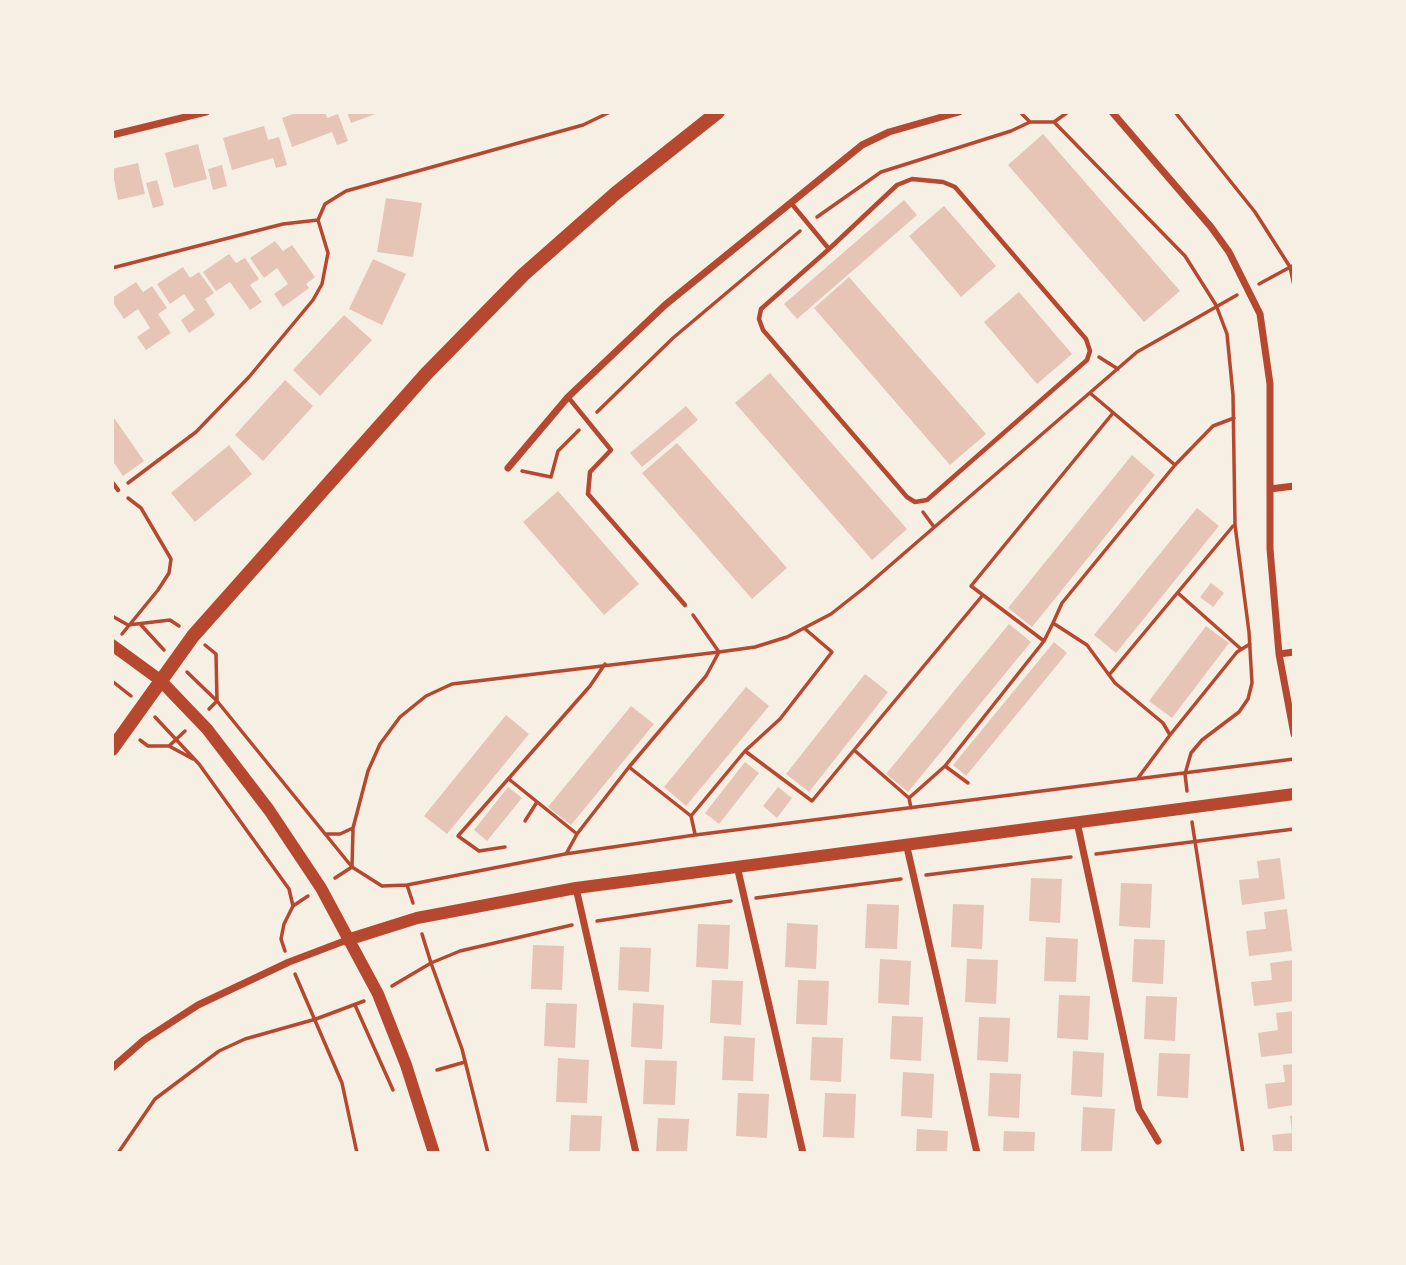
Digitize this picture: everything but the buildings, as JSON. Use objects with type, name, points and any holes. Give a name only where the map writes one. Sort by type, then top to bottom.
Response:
[{"type":"main road","points":[[112,749],[193,636],[426,374],[523,275],[616,193],[718,112]]},
{"type":"street","points":[[112,135],[206,112]]},
{"type":"street","points":[[508,468],[568,397],[665,305],[862,145],[890,132],[959,112]]},
{"type":"street","points":[[1112,112],[1211,227],[1229,252],[1260,314],[1270,384],[1270,548],[1279,654],[1294,734]]},
{"type":"street","points":[[1270,489],[1294,486]]},
{"type":"street","points":[[112,645],[160,680],[207,729],[269,810],[321,888],[378,993],[406,1065],[434,1153]]},
{"type":"street","points":[[1279,654],[1294,652]]},
{"type":"street","points":[[112,1068],[144,1040],[198,1005],[289,961],[417,918],[576,888],[737,865],[1294,794]]},
{"type":"street","points":[[1077,822],[1139,1109],[1158,1141]]},
{"type":"street","points":[[906,843],[977,1153]]},
{"type":"street","points":[[737,865],[803,1153]]},
{"type":"street","points":[[576,888],[636,1153]]},
{"type":"lane","points":[[912,179],[943,182],[955,187],[1086,339],[1090,351],[1087,360],[928,500],[915,502],[906,497],[763,330],[759,319],[761,309],[829,248],[897,185],[912,179]]},
{"type":"lane","points":[[791,203],[829,248]]},
{"type":"lane","points":[[568,397],[611,450],[590,472],[588,495],[685,605]]},
{"type":"lane","points":[[112,482],[118,490]]},
{"type":"path","points":[[128,625],[159,590],[169,573],[170,559],[141,508],[118,490],[196,432],[249,377],[313,300],[322,284],[328,253],[318,220],[325,204],[346,191],[570,128],[610,112]]},
{"type":"path","points":[[1020,112],[1030,122]]},
{"type":"path","points":[[508,468],[551,477],[558,451],[655,355],[808,224],[863,182],[881,172],[1011,131],[1030,122],[1054,122],[1068,112]]},
{"type":"path","points":[[1174,112],[1255,212],[1292,266],[1294,286]]},
{"type":"path","points":[[1054,122],[1185,256],[1216,305],[1227,334],[1234,418],[1234,525],[1250,644],[1252,683],[1248,699],[1239,712],[1202,740],[1191,753],[1185,774],[1243,1153]]},
{"type":"path","points":[[112,268],[283,224],[318,220]]},
{"type":"path","points":[[352,867],[353,828],[368,771],[380,744],[400,717],[426,696],[452,684],[755,647],[804,628],[831,614],[864,588],[1137,352],[1216,305],[1292,266]]},
{"type":"path","points":[[1090,351],[1118,369]]},
{"type":"path","points":[[1090,393],[1175,465]]},
{"type":"path","points":[[1044,641],[971,586],[1113,413]]},
{"type":"path","points":[[909,798],[945,766],[1044,641],[1062,603],[1175,465],[1213,426],[1234,418]]},
{"type":"path","points":[[1109,675],[1234,525]]},
{"type":"path","points":[[1178,593],[1241,649]]},
{"type":"path","points":[[745,751],[812,801],[983,595]]},
{"type":"path","points":[[685,605],[706,629],[719,652]]},
{"type":"path","points":[[112,615],[128,625],[141,625]]},
{"type":"path","points":[[1053,623],[1087,645],[1109,675],[1163,723],[1170,735]]},
{"type":"path","points":[[691,816],[745,751],[780,719],[832,652],[804,628]]},
{"type":"path","points":[[1137,779],[1241,649],[1250,644]]},
{"type":"path","points":[[565,854],[577,834],[629,767],[706,676],[719,652]]},
{"type":"path","points":[[505,847],[479,851],[458,836],[495,791],[510,780],[590,686],[605,664]]},
{"type":"path","points":[[112,681],[142,704],[199,764],[289,889],[293,906],[284,924],[281,940],[342,1083],[357,1153]]},
{"type":"path","points":[[217,701],[352,867],[375,883],[390,887],[407,886],[565,854],[695,835],[1294,759]]},
{"type":"path","points":[[127,730],[148,747],[169,746],[199,764]]},
{"type":"path","points":[[854,750],[909,798],[911,808]]},
{"type":"path","points":[[945,766],[968,783]]},
{"type":"path","points":[[629,767],[691,816],[695,835]]},
{"type":"path","points":[[510,780],[577,834]]},
{"type":"path","points":[[525,821],[537,802]]},
{"type":"path","points":[[327,834],[340,834],[353,828]]},
{"type":"path","points":[[118,1153],[155,1099],[190,1070],[245,1039],[355,1005],[431,963],[473,948],[584,923],[745,899],[1294,829]]},
{"type":"path","points":[[407,886],[465,1062],[488,1153]]},
{"type":"path","points":[[355,1005],[393,1090]]},
{"type":"path","points":[[438,1070],[465,1062]]}]
